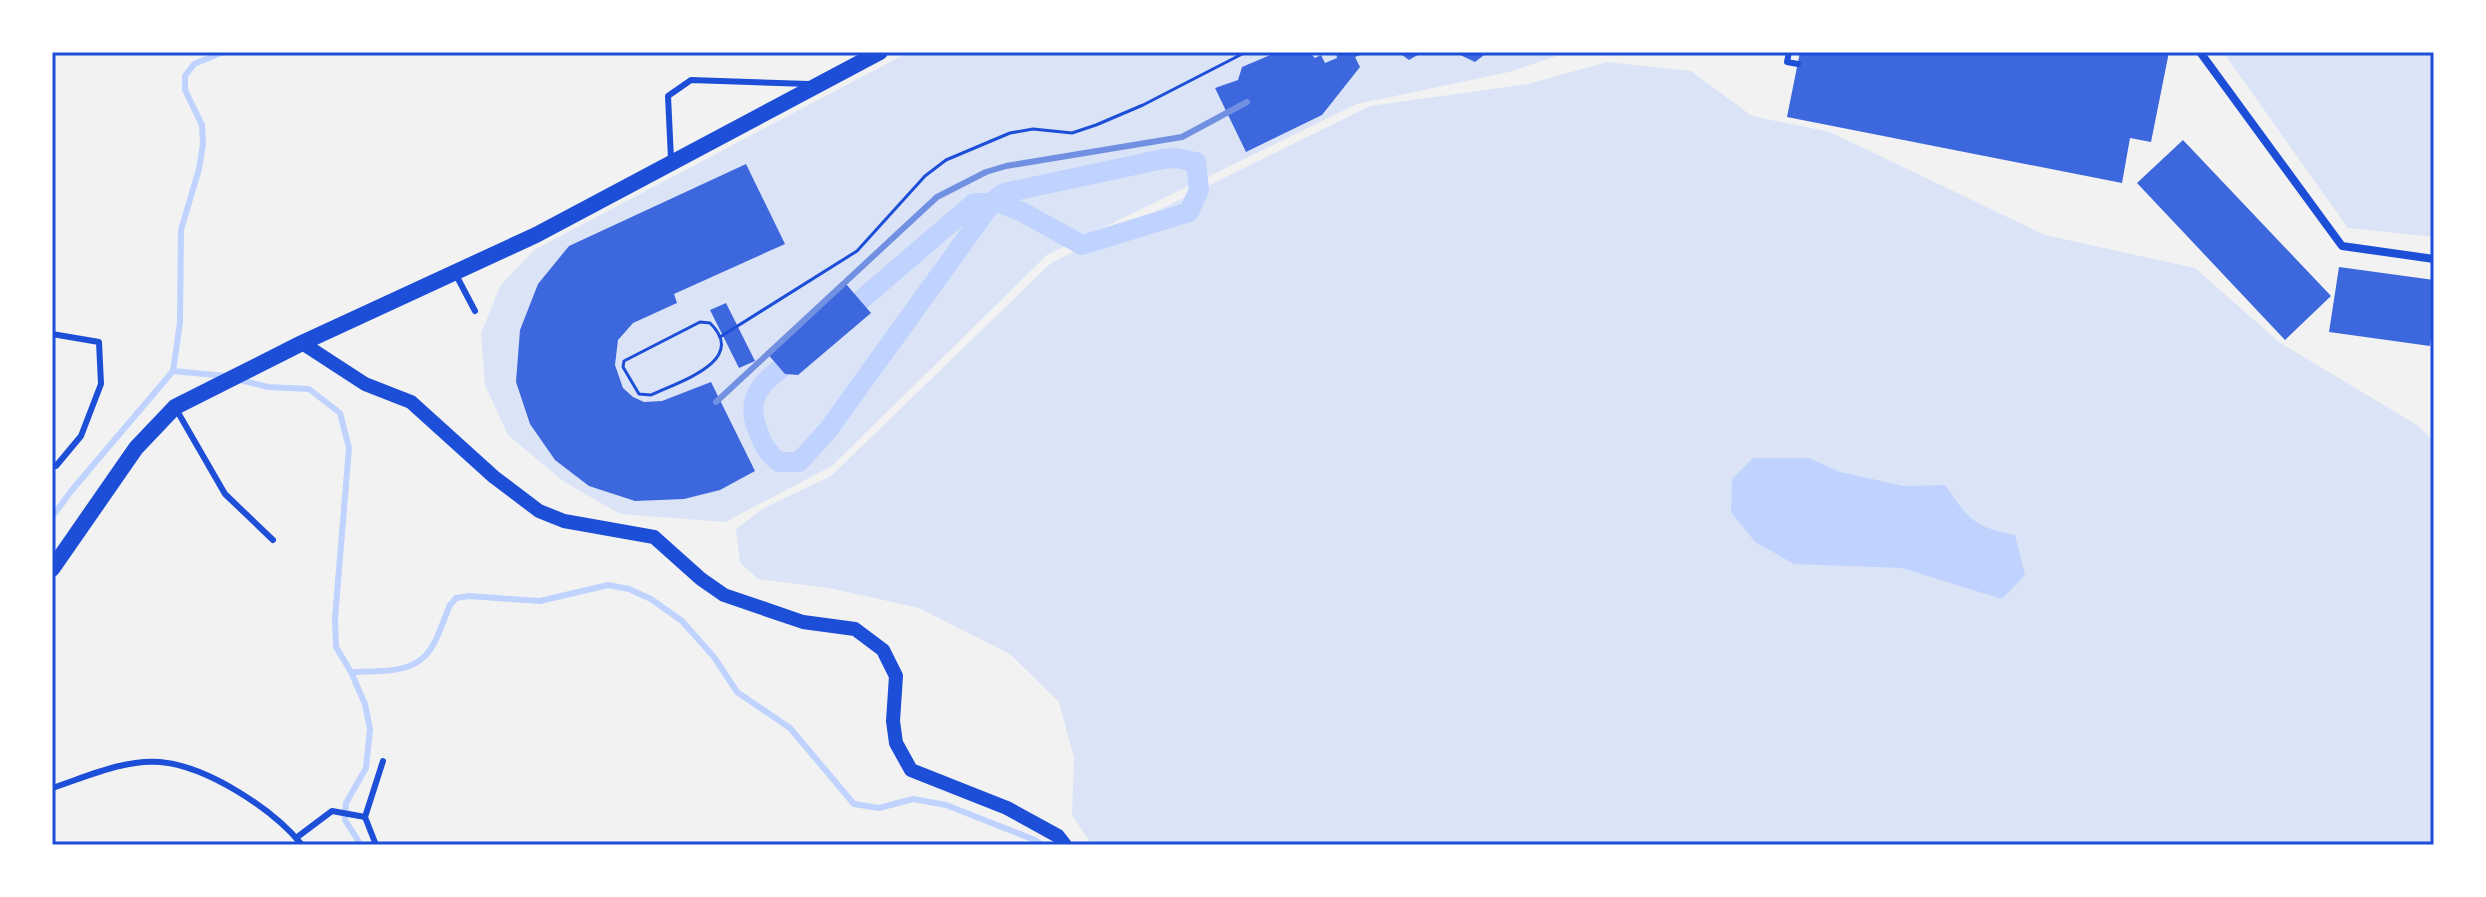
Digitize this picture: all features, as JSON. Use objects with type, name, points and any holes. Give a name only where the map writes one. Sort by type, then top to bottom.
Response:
[{"type":"main road","points":[[52,569],[136,448],[175,407],[302,343],[536,235],[821,88],[880,52]]},
{"type":"street","points":[[2200,52],[2342,246],[2434,259]]},
{"type":"street","points":[[302,343],[365,384],[411,402],[494,477],[539,511],[564,521],[654,537],[724,595],[803,622],[855,629],[883,650],[896,676],[893,721],[896,743],[911,770],[1007,808],[1058,836],[1065,845]]},
{"type":"lane","points":[[1789,52],[1787,62],[1798,64]]},
{"type":"lane","points":[[671,163],[668,96],[691,80],[821,88]]},
{"type":"lane","points":[[455,273],[475,311]]},
{"type":"lane","points":[[52,334],[99,342],[101,384],[81,436],[56,466],[52,466]]},
{"type":"lane","points":[[175,407],[225,494],[273,540]]},
{"type":"lane","points":[[361,817],[383,761]]},
{"type":"lane","points":[[52,788],[107,770],[161,762],[202,773],[236,789],[302,845]]},
{"type":"lane","points":[[296,838],[332,811],[361,817],[376,845]]},
{"type":"path","points":[[720,337],[857,251],[925,176],[946,160],[1010,133],[1033,129],[1072,133],[1096,125],[1143,105],[1246,52]]},
{"type":"path","points":[[700,322],[710,323],[720,337],[722,346],[715,361],[647,396],[639,394],[623,365],[629,358],[700,322]]},
{"type":"shaded area","points":[[909,52],[1568,52],[1509,72],[1357,104],[1047,255],[832,466],[725,522],[620,514],[563,481],[508,435],[485,385],[481,334],[500,286],[534,250]]},
{"type":"shaded area","points":[[2223,52],[2434,52],[2434,237],[2348,228]]},
{"type":"shaded area","points":[[1607,62],[1691,71],[1752,116],[1830,132],[2045,235],[2195,268],[2279,342],[2417,425],[2434,441],[2434,845],[1092,845],[1072,815],[1074,758],[1059,702],[1010,654],[919,608],[829,588],[758,579],[740,563],[736,529],[764,508],[831,476],[1051,263],[1370,106],[1528,84]]},
{"type":"water","points":[[1753,458],[1809,458],[1840,472],[1904,486],[1945,485],[1960,506],[1980,524],[2015,535],[2025,575],[2002,599],[1902,568],[1794,564],[1755,542],[1731,512],[1732,479]]},
{"type":"building","points":[[1277,52],[1309,52],[1315,58],[1321,55],[1325,63],[1337,58],[1336,52],[1368,52],[1355,57],[1360,67],[1322,115],[1246,152],[1215,88],[1238,80],[1242,67]]},
{"type":"building","points":[[1398,52],[1423,52],[1409,60]]},
{"type":"building","points":[[1454,52],[1488,52],[1475,62]]},
{"type":"building","points":[[1723,52],[1778,52],[1778,55],[1723,55]]},
{"type":"building","points":[[1800,52],[2169,52],[2151,142],[2130,138],[2122,183],[1787,117]]},
{"type":"building","points":[[2183,140],[2331,296],[2285,340],[2137,183]]},
{"type":"building","points":[[746,164],[785,244],[674,294],[677,303],[633,323],[618,340],[615,365],[623,388],[644,402],[662,401],[711,382],[755,471],[720,490],[684,499],[635,501],[589,486],[555,460],[530,424],[516,382],[520,330],[538,284],[569,246]]},
{"type":"building","points":[[2339,267],[2434,280],[2430,346],[2329,332]]},
{"type":"building","points":[[846,284],[871,313],[798,375],[785,374],[766,352]]},
{"type":"building","points":[[726,303],[755,361],[739,368],[710,310]]},
{"type":"waterway","points":[[52,517],[173,371],[180,323],[181,230],[203,144],[202,125],[185,90],[185,76],[194,64],[223,52]]},
{"type":"waterway","points":[[801,352],[770,377],[756,395],[753,405],[762,440],[779,462],[799,462],[828,430],[994,200],[1004,193],[1163,159],[1196,162],[1199,190],[1189,212],[1082,245],[1000,203]]},
{"type":"waterway","points":[[840,318],[974,203],[1000,203]]},
{"type":"waterway","points":[[173,371],[226,376]]},
{"type":"waterway","points":[[240,380],[268,387],[309,389],[340,413],[349,448],[335,618],[336,647],[365,704],[370,729],[366,768],[346,803],[345,820],[361,845]]},
{"type":"waterway","points":[[351,672],[390,670],[418,662],[433,645],[456,598],[469,596],[540,601],[608,585],[629,589],[651,599],[682,621],[714,657],[737,692],[790,728],[854,804],[879,808],[913,799],[946,805],[1042,845]]},
{"type":"waterway","points":[[52,841],[55,845]]},
{"type":"railway","points":[[716,402],[937,197],[986,172],[1006,166],[1182,137],[1247,102]]}]
